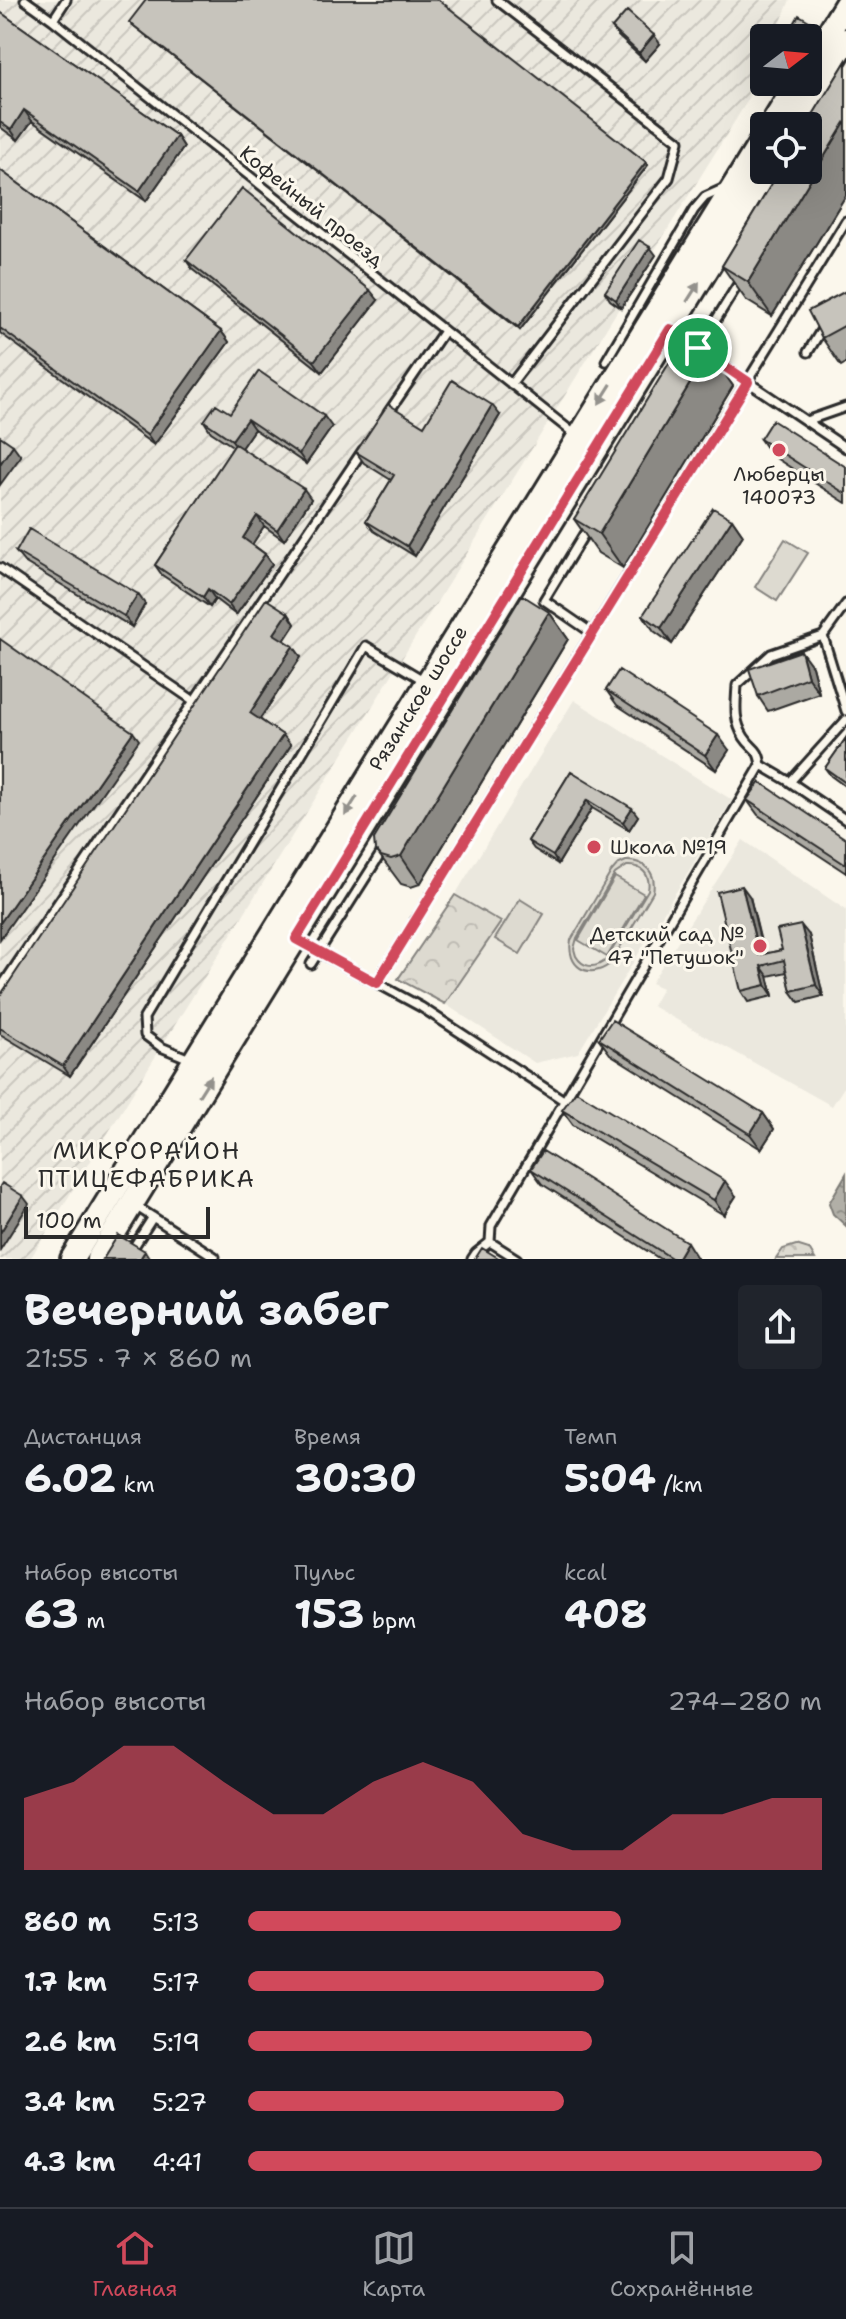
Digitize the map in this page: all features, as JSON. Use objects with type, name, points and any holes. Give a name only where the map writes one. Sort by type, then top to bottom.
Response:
[{"type":"main road","points":[[822,43],[846,4]]},
{"type":"main road","points":[[804,112],[842,52]]},
{"type":"main road","name":"Рязанское шоссе","points":[[72,1259],[750,160]]},
{"type":"main road","name":"Рязанское шоссе","points":[[98,1259],[675,332],[760,184]]},
{"type":"lane","name":"Кофейный проезд","points":[[25,0],[578,437]]},
{"type":"lane","points":[[53,20],[66,0]]},
{"type":"lane","points":[[497,0],[679,141],[669,178],[511,384]]},
{"type":"lane","points":[[606,361],[694,210],[705,197],[734,186]]},
{"type":"lane","points":[[377,983],[846,221]]},
{"type":"lane","points":[[690,362],[748,269]]},
{"type":"lane","points":[[808,352],[823,327]]},
{"type":"lane","points":[[381,423],[444,331]]},
{"type":"lane","points":[[689,342],[846,448]]},
{"type":"lane","points":[[806,421],[846,407]]},
{"type":"lane","points":[[0,989],[372,437]]},
{"type":"lane","points":[[536,613],[593,521]]},
{"type":"lane","points":[[0,568],[194,701]]},
{"type":"lane","points":[[544,600],[592,633]]},
{"type":"lane","points":[[472,1259],[490,1242],[491,1226],[761,765],[759,752],[745,737],[735,716],[737,685],[771,654],[823,636],[846,605]]},
{"type":"lane","points":[[823,636],[846,711]]},
{"type":"lane","points":[[194,1060],[161,1047],[145,1035],[144,1018],[366,646],[427,682]]},
{"type":"lane","points":[[790,782],[846,720]]},
{"type":"lane","points":[[761,765],[846,820]]},
{"type":"lane","points":[[311,964],[391,838]]},
{"type":"lane","points":[[296,939],[421,1007],[565,1101]]},
{"type":"lane","points":[[132,1203],[215,1257],[213,1259]]},
{"type":"lane","points":[[126,1259],[153,1217]]},
{"type":"lane","points":[[490,1242],[517,1259]]},
{"type":"shaded area","points":[[0,0],[790,0],[780,24],[750,24],[750,94],[746,103],[30,1259],[0,1259]]},
{"type":"shaded area","name":"Школа №19","points":[[574,700],[732,800],[578,1053],[535,1063],[445,1004],[501,922],[455,895]]},
{"type":"shaded area","name":"Детский сад № 47 \"Петушок\"","points":[[743,840],[846,910],[846,1084],[832,1106],[652,1006],[662,988],[651,983]]},
{"type":"green space","points":[[785,539],[808,553],[777,601],[755,587]]},
{"type":"green space","points":[[633,861],[644,865],[653,879],[653,892],[610,964],[602,969],[587,971],[575,964],[570,949],[571,940],[617,865]],"holes":[[[632,866],[641,869],[647,876],[648,890],[606,960],[598,965],[586,965],[576,956],[577,938],[615,874]]]},
{"type":"green space","points":[[615,877],[644,894],[607,957],[578,940]]},
{"type":"green space","points":[[455,895],[501,922],[445,1004],[398,979]]},
{"type":"green space","points":[[520,899],[544,914],[520,954],[495,939]]},
{"type":"green space","points":[[796,1245],[809,1249],[815,1259],[776,1259],[783,1249]]},
{"type":"water","points":[[846,1174],[846,1226],[833,1214],[829,1203]]},
{"type":"building","points":[[146,0],[439,0],[646,162],[518,327],[129,22]]},
{"type":"building","points":[[627,11],[654,35],[639,53],[612,28]]},
{"type":"building","points":[[0,12],[177,136],[139,191],[24,110],[11,130],[0,122]]},
{"type":"building","points":[[799,15],[811,22],[810,24],[794,24]]},
{"type":"building","points":[[846,61],[846,121],[822,160],[822,112],[815,112]]},
{"type":"building","points":[[0,170],[221,331],[147,435],[0,328]]},
{"type":"building","points":[[772,184],[808,184],[748,282],[722,266]]},
{"type":"building","points":[[242,188],[370,290],[314,361],[186,260]]},
{"type":"building","points":[[639,240],[650,247],[616,300],[605,292]]},
{"type":"building","points":[[846,291],[846,325],[822,338],[808,311]]},
{"type":"building","points":[[685,337],[709,352],[599,534],[574,519]]},
{"type":"building","points":[[259,371],[324,416],[299,454],[247,419],[232,440],[204,421],[216,404],[230,413]]},
{"type":"building","points":[[452,380],[492,405],[407,546],[366,521],[394,475],[356,452],[388,404],[424,426]]},
{"type":"building","points":[[772,420],[846,467],[846,494],[760,439]]},
{"type":"building","points":[[0,436],[13,445],[0,464]]},
{"type":"building","points":[[235,444],[304,489],[277,530],[257,516],[243,538],[265,554],[229,605],[208,589],[203,597],[155,565]]},
{"type":"building","points":[[713,508],[732,519],[661,628],[643,615]]},
{"type":"building","points":[[29,529],[138,594],[124,616],[16,552]]},
{"type":"building","points":[[522,595],[549,612],[401,856],[391,859],[381,856],[375,849],[374,839]]},
{"type":"building","points":[[266,599],[288,613],[274,634],[293,646],[250,713],[283,735],[63,1066],[0,1028],[0,996]]},
{"type":"building","points":[[0,639],[133,732],[0,923]]},
{"type":"building","points":[[801,651],[808,677],[758,696],[749,669]]},
{"type":"building","points":[[619,670],[718,735],[705,755],[606,690]]},
{"type":"building","points":[[846,738],[846,783],[825,768]]},
{"type":"building","points":[[571,771],[632,808],[623,822],[587,800],[553,856],[528,841]]},
{"type":"building","points":[[760,782],[846,839],[846,865],[747,800]]},
{"type":"building","points":[[742,886],[759,955],[782,950],[777,930],[801,925],[816,985],[791,991],[784,960],[761,966],[766,985],[741,991],[717,892]]},
{"type":"building","points":[[612,1020],[763,1113],[750,1134],[599,1039]]},
{"type":"building","points":[[576,1091],[725,1181],[714,1200],[562,1110]]},
{"type":"building","points":[[543,1151],[687,1242],[677,1259],[531,1169]]},
{"type":"building","points":[[2,1183],[23,1196],[0,1233],[0,1186]]},
{"type":"building","points":[[118,1235],[145,1251],[140,1259],[103,1259]]},
{"type":"building","points":[[482,1248],[500,1259],[475,1259]]},
{"type":"place","name":"Люберцы 140073","points":[[779,450]]},
{"type":"place","name":"Школа №19","points":[[594,847]]},
{"type":"place","name":"Детский сад № 47 \"Петушок\"","points":[[760,946]]},
{"type":"district","name":"МИКРОРАЙОН ПТИЦЕФАБРИКА","points":[[147,1165]]},
{"type":"route","points":[[670,329],[698,348],[748,382],[377,983],[296,939],[670,329]]}]
